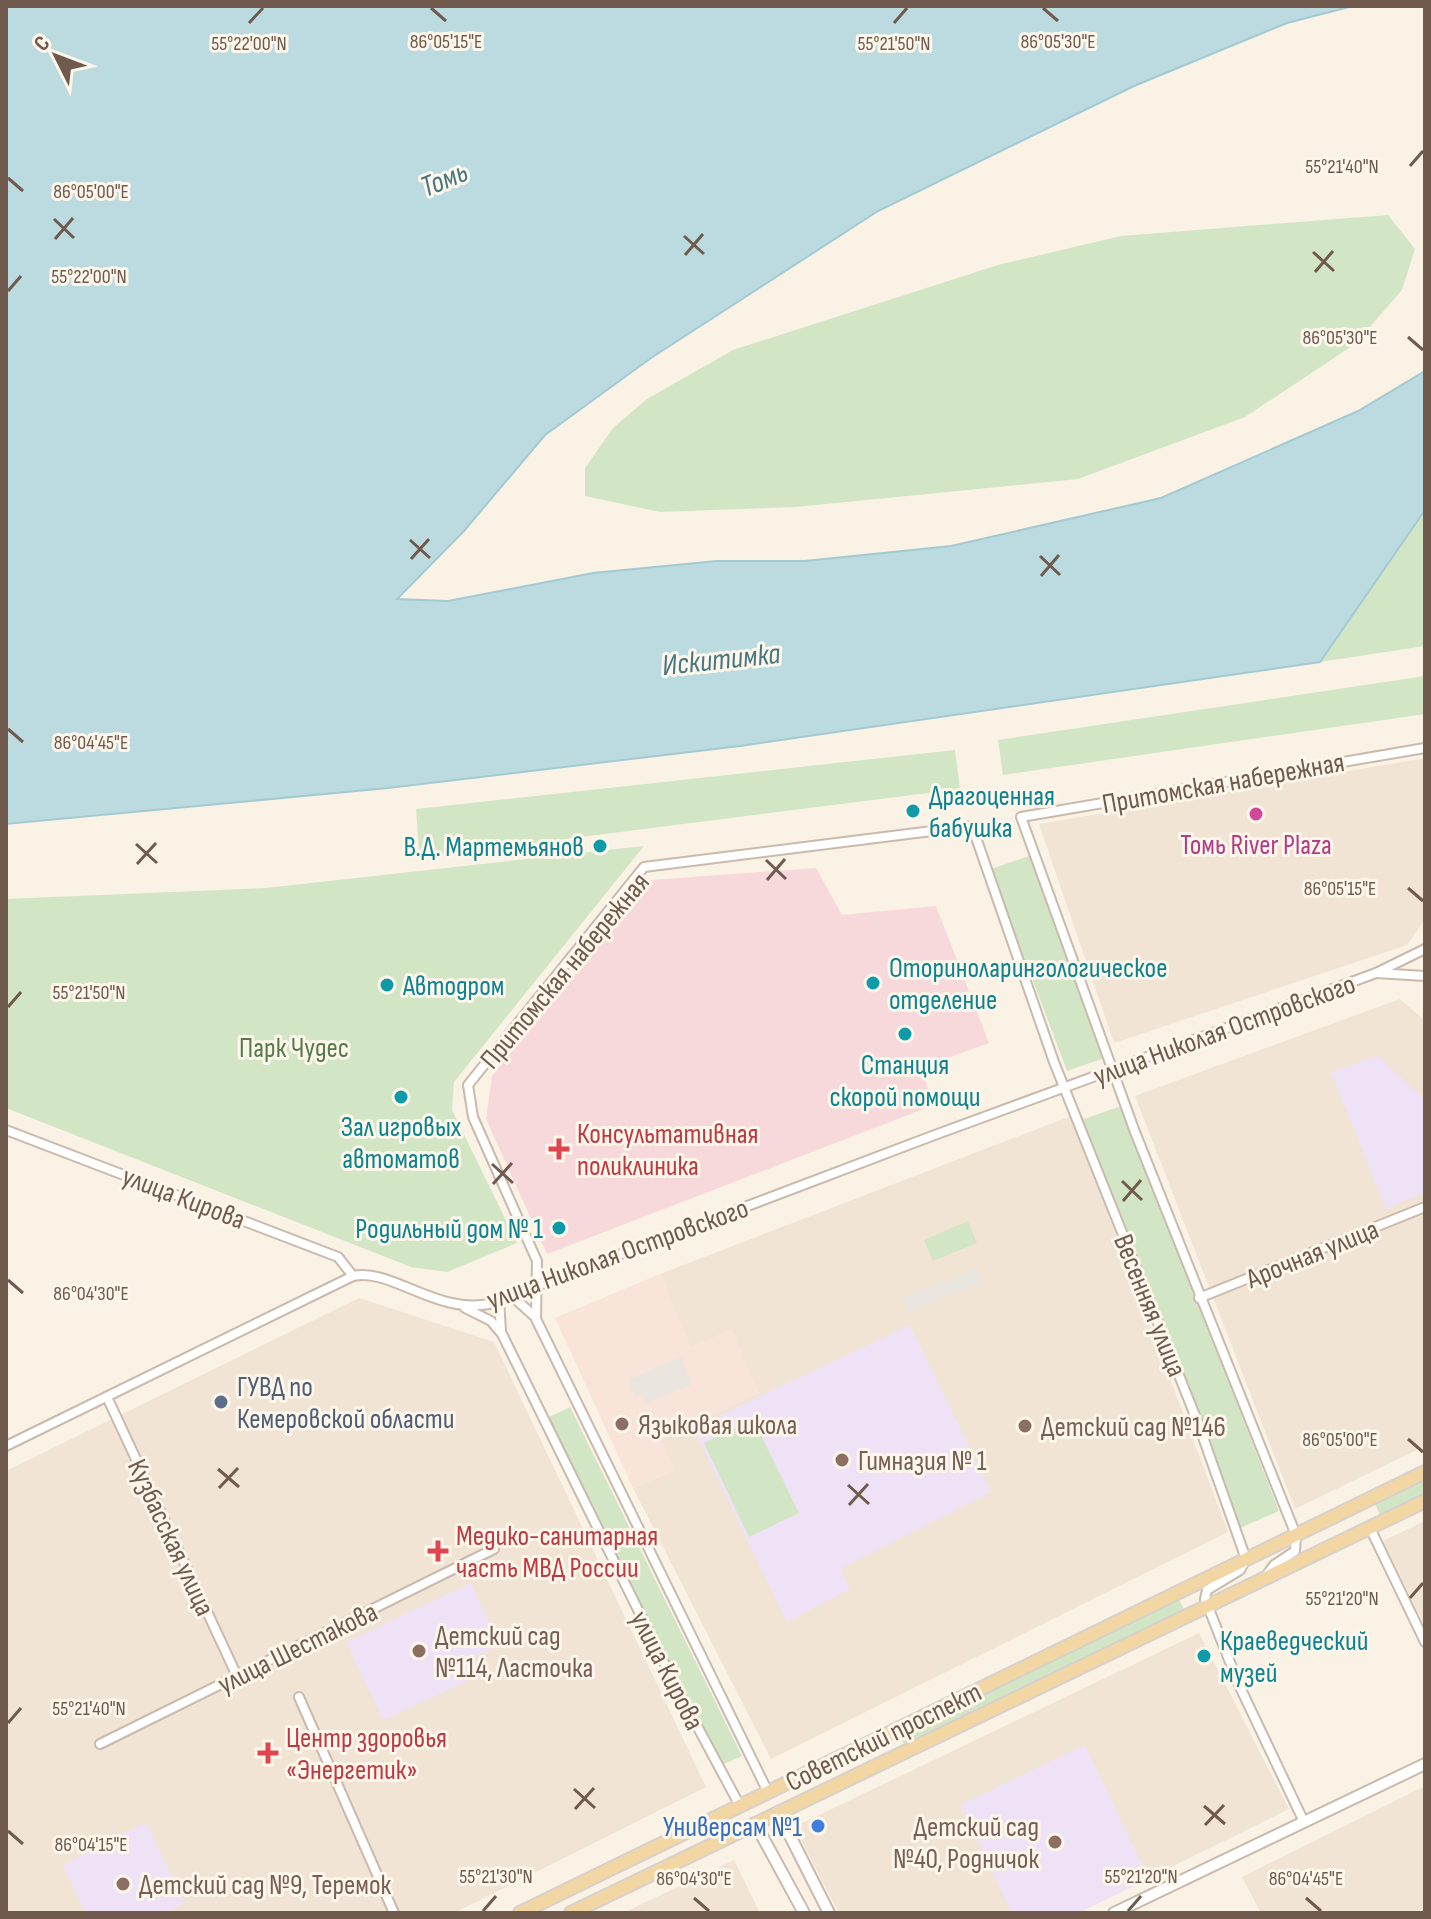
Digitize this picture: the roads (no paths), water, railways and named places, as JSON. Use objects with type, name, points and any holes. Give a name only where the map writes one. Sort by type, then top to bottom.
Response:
[{"type":"main road","name":"Советский проспект","points":[[520,1913],[1425,1472]]},
{"type":"main road","name":"Советский проспект","points":[[571,1913],[1425,1501]]},
{"type":"main road","points":[[898,1727],[895,1740],[901,1748],[908,1750]]},
{"type":"main road","name":"улица Кирова","points":[[768,1792],[778,1812]]},
{"type":"main road","name":"улица Кирова","points":[[740,1806],[755,1823]]},
{"type":"street","name":"Притомская набережная","points":[[1021,817],[1425,748]]},
{"type":"street","name":"Весенняя улица","points":[[1021,817],[1111,1070],[1199,1298],[1296,1535]]},
{"type":"street","name":"Притомская набережная","points":[[539,1283],[537,1261],[473,1117],[468,1085],[644,867],[972,826]]},
{"type":"street","name":"Весенняя улица","points":[[972,826],[1064,1087],[1198,1423],[1246,1559]]},
{"type":"street","name":"улица Николая Островского","points":[[353,1276],[369,1274],[428,1298],[464,1307],[499,1300],[1376,973],[1425,949]]},
{"type":"street","points":[[1376,973],[1389,977],[1425,976]]},
{"type":"street","name":"улица Кирова","points":[[6,1130],[338,1257],[353,1276]]},
{"type":"street","name":"Арочная улица","points":[[1199,1298],[1425,1207]]},
{"type":"street","points":[[6,1446],[353,1276]]},
{"type":"street","points":[[536,1319],[539,1283]]},
{"type":"street","name":"улица Кирова","points":[[511,1295],[536,1319],[768,1792]]},
{"type":"street","name":"улица Кирова","points":[[499,1300],[502,1334]]},
{"type":"street","name":"улица Кирова","points":[[464,1307],[491,1321],[502,1334],[674,1683],[740,1806]]},
{"type":"street","name":"Кузбасская улица","points":[[107,1397],[237,1676]]},
{"type":"street","points":[[1370,1528],[1425,1642]]},
{"type":"street","name":"Советский проспект","points":[[1265,1579],[1274,1565],[1295,1551],[1296,1535]]},
{"type":"street","name":"улица Шестакова","points":[[100,1744],[494,1549]]},
{"type":"street","name":"Советский проспект","points":[[1207,1608],[1207,1590],[1240,1570],[1246,1559]]},
{"type":"street","points":[[1207,1608],[1304,1822]]},
{"type":"street","points":[[299,1697],[394,1913]]},
{"type":"street","points":[[1114,1913],[1425,1764]]},
{"type":"street","points":[[778,1812],[829,1913]]},
{"type":"street","name":"улица Кирова","points":[[755,1823],[804,1913]]},
{"type":"water","points":[[6,6],[1353,6],[1287,23],[1134,86],[878,211],[651,358],[545,435],[464,531],[397,599],[448,601],[593,573],[717,561],[805,561],[951,546],[1161,498],[1358,411],[1425,371],[1425,510],[1320,662],[740,746],[388,788],[6,824]]},
{"type":"place","name":"Драгоценная бабушка","points":[[913,811]]},
{"type":"place","name":"Томь River Plaza","points":[[1256,814]]},
{"type":"place","name":"В.Д. Мартемьянов","points":[[600,846]]},
{"type":"place","name":"Оториноларингологическое отделение","points":[[873,983]]},
{"type":"place","name":"Автодром","points":[[387,985]]},
{"type":"place","name":"Станция скорой помощи","points":[[905,1034]]},
{"type":"place","name":"Зал игровых автоматов","points":[[401,1097]]},
{"type":"place","name":"Консультативная поликлиника","points":[[559,1149]]},
{"type":"place","name":"Родильный дом № 1","points":[[559,1228]]},
{"type":"place","name":"ГУВД по Кемеровской области","points":[[221,1402]]},
{"type":"place","name":"Языковая школа","points":[[622,1424]]},
{"type":"place","name":"Детский сад №146","points":[[1025,1426]]},
{"type":"place","name":"Гимназия № 1","points":[[842,1460]]},
{"type":"place","name":"Медико-санитарная часть МВД России","points":[[438,1551]]},
{"type":"place","name":"Детский сад №114, Ласточка","points":[[419,1651]]},
{"type":"place","name":"Краеведческий музей","points":[[1204,1656]]},
{"type":"place","name":"Центр здоровья «Энергетик»","points":[[268,1753]]},
{"type":"place","name":"Универсам №1","points":[[818,1826]]},
{"type":"place","name":"Детский сад №40, Родничок","points":[[1055,1842]]},
{"type":"place","name":"Детский сад №9, Теремок","points":[[123,1884]]},
{"type":"water label","name":"Томь","points":[[444,179]]},
{"type":"water label","name":"Искитимка","points":[[721,659]]},
{"type":"park label","name":"Парк Чудес","points":[[294,1047]]}]
